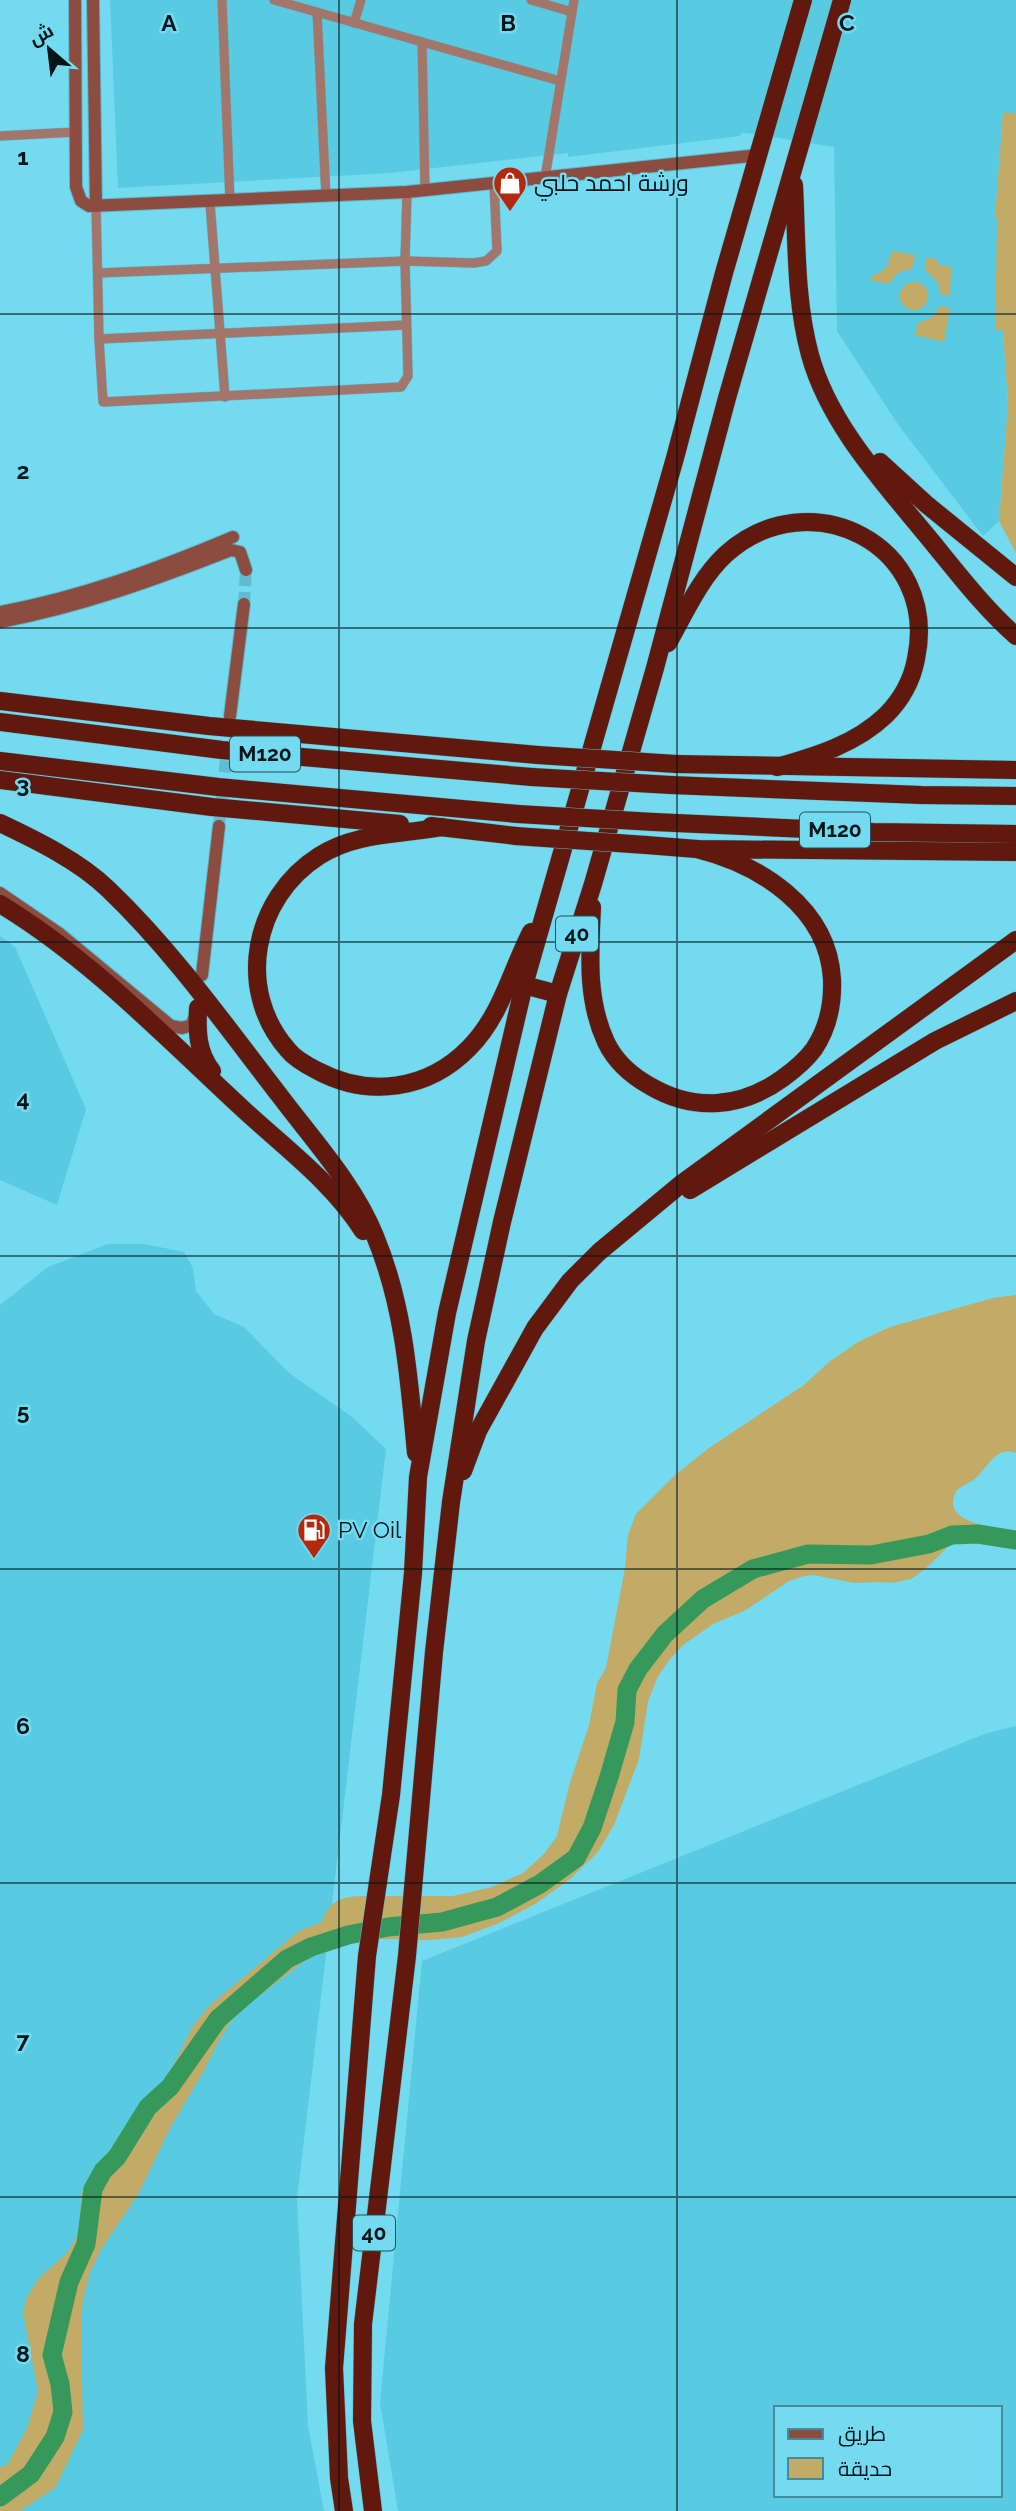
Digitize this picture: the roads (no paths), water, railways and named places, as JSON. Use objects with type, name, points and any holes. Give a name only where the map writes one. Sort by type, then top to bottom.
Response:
[{"type":"highway","name":"40","points":[[344,2511],[339,2478],[334,2368],[367,1956],[392,1784],[413,1573],[418,1477],[447,1313],[524,985],[676,458],[724,273],[803,0]]},
{"type":"highway","name":"40","points":[[373,2511],[363,2433],[361,2356],[407,1956],[434,1652],[451,1502],[482,1315],[558,994],[593,884],[655,668],[727,398],[842,0]]},
{"type":"highway","points":[[793,169],[799,295],[810,355],[819,380],[860,452],[988,608],[1016,636]]},
{"type":"highway","points":[[840,418],[866,450],[894,476],[1016,577]]},
{"type":"highway","points":[[655,668],[705,578],[725,555],[749,537],[767,528],[806,521],[845,527],[879,546],[902,571],[917,611],[919,639],[910,680],[886,715],[857,737],[824,753],[777,767]]},
{"type":"highway","points":[[0,701],[209,726],[676,764],[1016,770]]},
{"type":"highway","name":"M120","points":[[0,722],[222,750],[531,777],[921,795],[1016,796]]},
{"type":"highway","name":"M120","points":[[0,761],[218,787],[518,814],[859,831],[1016,834]]},
{"type":"highway","points":[[0,780],[323,819],[698,849],[1016,852]]},
{"type":"highway","points":[[0,823],[44,843],[106,887],[158,942],[198,990],[343,1179],[374,1235],[405,1339],[418,1477]]},
{"type":"highway","points":[[442,827],[369,836],[320,855],[284,888],[273,905],[258,946],[258,994],[288,1051],[309,1066],[331,1079],[370,1088],[410,1084],[443,1068],[468,1048],[496,1011],[524,946],[549,898]]},
{"type":"highway","points":[[593,884],[590,985],[596,1016],[607,1044],[621,1064],[638,1079],[664,1095],[692,1103],[716,1104],[745,1099],[770,1088],[794,1071],[814,1049],[830,1016],[833,989],[831,964],[822,935],[807,912],[789,895],[758,873],[723,856],[698,849]]},
{"type":"highway","points":[[0,904],[86,966],[165,1035],[332,1192],[357,1222],[385,1266]]},
{"type":"highway","points":[[451,1502],[478,1431],[540,1320],[591,1260],[713,1160],[1016,940]]},
{"type":"highway","points":[[524,985],[558,994]]},
{"type":"highway","points":[[647,1213],[690,1191],[935,1041],[1016,1001]]},
{"type":"highway","points":[[198,1008],[197,1031],[201,1053],[238,1104]]},
{"type":"street","points":[[75,0],[76,193],[85,205],[210,202],[425,191],[759,155]]},
{"type":"street","points":[[93,0],[96,206],[103,402],[401,387],[408,376],[405,261],[407,192]]},
{"type":"street","points":[[222,0],[230,201]]},
{"type":"street","points":[[274,0],[560,82]]},
{"type":"street","points":[[354,23],[360,0]]},
{"type":"street","points":[[531,0],[572,12]]},
{"type":"street","points":[[545,178],[573,0]]},
{"type":"street","points":[[317,12],[326,197]]},
{"type":"street","points":[[422,42],[425,191]]},
{"type":"street","points":[[0,136],[76,132]]},
{"type":"street","points":[[98,273],[405,261],[486,261],[497,251],[494,183]]},
{"type":"street","points":[[210,202],[225,397]]},
{"type":"street","points":[[100,339],[406,325]]},
{"type":"street","points":[[0,612],[124,580],[233,537]]},
{"type":"street","points":[[0,622],[92,601],[139,586],[231,550],[241,553],[246,570]]},
{"type":"street","points":[[230,716],[244,604]]},
{"type":"street","points":[[202,975],[219,826]]},
{"type":"street","points":[[0,893],[60,934],[171,1026],[182,1028],[192,1025],[198,1008]]},
{"type":"waterway","points":[[0,2497],[31,2474],[55,2437],[63,2412],[60,2384],[52,2355],[69,2282],[86,2244],[93,2189],[103,2171],[117,2157],[148,2107],[170,2087],[218,2019],[287,1959],[311,1947],[348,1935],[388,1927],[442,1922],[497,1907],[540,1884],[576,1858],[592,1828],[609,1777],[625,1722],[627,1690],[638,1669],[665,1634],[703,1599],[753,1569],[808,1554],[871,1555],[929,1544],[952,1535],[978,1534],[1016,1540]]},
{"type":"tunnel","points":[[244,604],[246,570]]},
{"type":"tunnel","points":[[219,826],[230,720]]},
{"type":"place","name":"ورشة احمد حلبي","points":[[510,213]]},
{"type":"place","name":"PV Oil","points":[[314,1560]]}]
